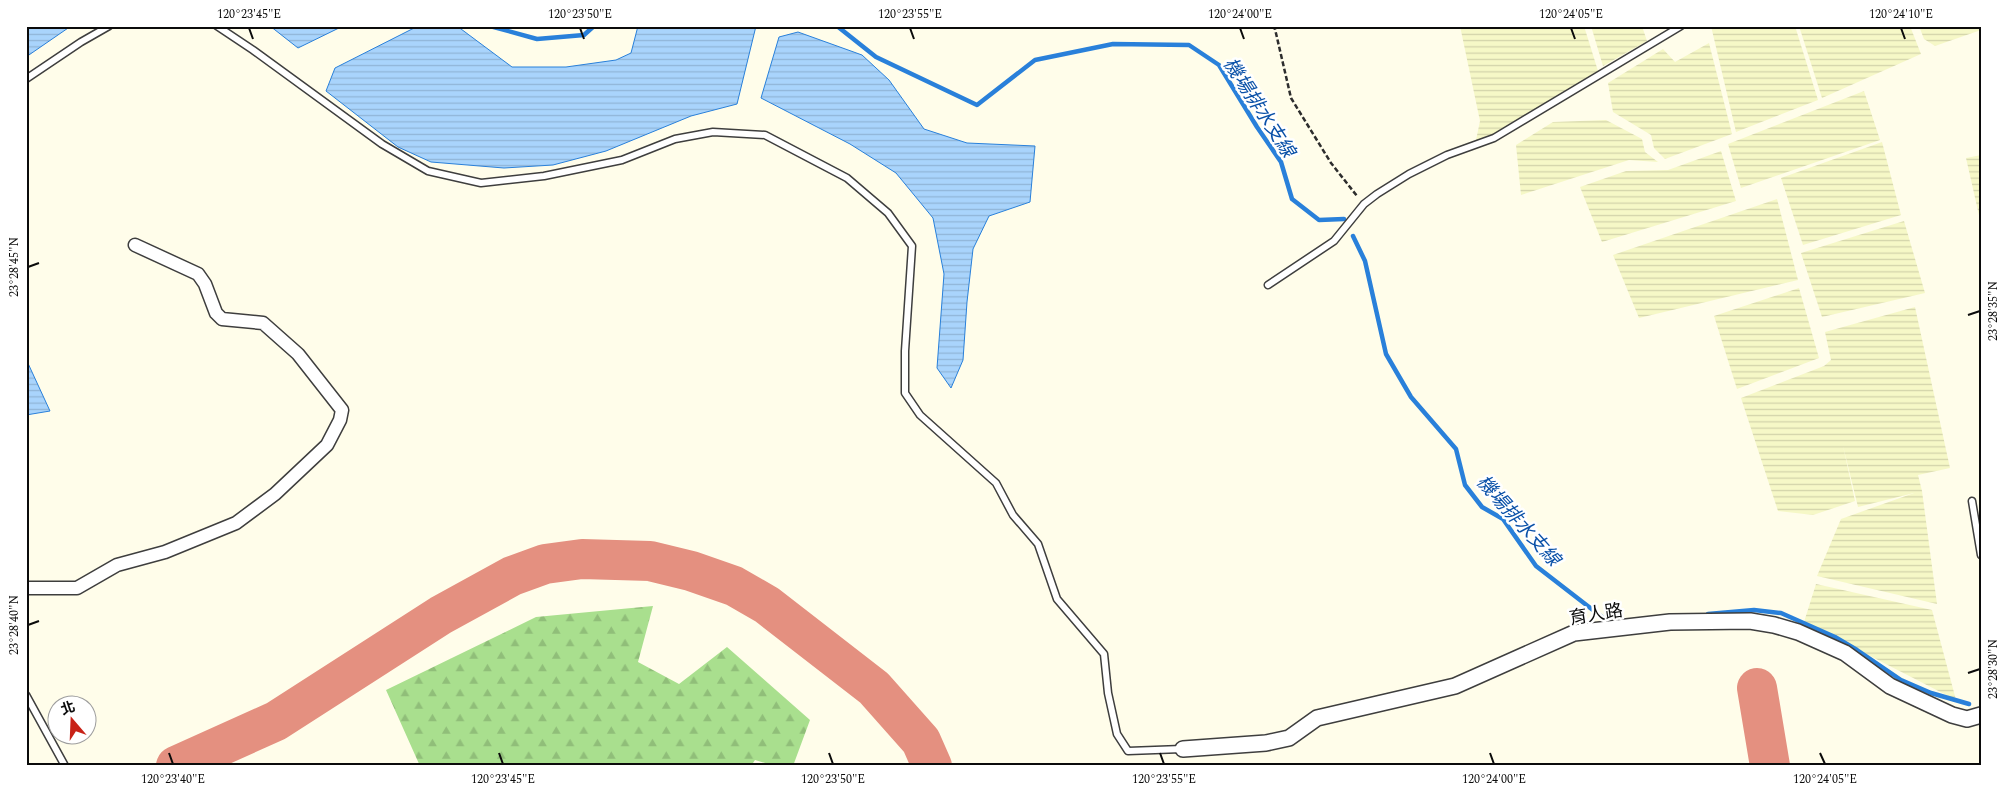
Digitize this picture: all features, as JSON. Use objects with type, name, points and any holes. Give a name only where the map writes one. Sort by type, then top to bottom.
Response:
[{"type":"street","points":[[26,588],[77,588],[117,565],[165,552],[236,523],[275,494],[327,445],[340,420],[342,410],[298,354],[263,322],[222,319],[216,313],[205,284],[198,274],[135,245]]},
{"type":"street","name":"育人路","points":[[1183,749],[1266,743],[1289,738],[1317,718],[1455,686],[1574,633],[1670,622],[1750,621],[1798,632],[1846,653],[1890,686],[1952,715],[1967,719],[1981,715]]},
{"type":"lane","points":[[26,79],[80,42],[109,26]]},
{"type":"lane","points":[[217,26],[382,144],[428,171],[481,183],[544,176],[622,160],[674,139],[712,132],[764,135],[848,178],[888,214],[912,246],[905,352],[905,392],[920,415],[996,483],[1013,514],[1038,544],[1057,600],[1104,654],[1108,692],[1117,734],[1128,751],[1183,749]]},
{"type":"lane","points":[[1268,285],[1334,240],[1364,204],[1377,194],[1447,155],[1494,138],[1681,26]]},
{"type":"lane","points":[[1972,501],[1981,555]]},
{"type":"lane","points":[[26,695],[65,766]]},
{"type":"path","points":[[1272,26],[1275,30],[1291,98],[1331,163],[1364,204]]},
{"type":"green space","points":[[1460,26],[1584,26],[1598,71],[1475,145],[1480,121]]},
{"type":"green space","points":[[1591,26],[1642,26],[1647,41],[1603,66]]},
{"type":"green space","points":[[1711,26],[1795,26],[1818,100],[1736,132]]},
{"type":"green space","points":[[1799,26],[1910,26],[1921,54],[1822,98]]},
{"type":"green space","points":[[1919,26],[1981,26],[1981,30],[1935,46],[1924,39]]},
{"type":"green space","points":[[1709,43],[1732,134],[1665,159],[1654,148],[1651,135],[1613,112],[1608,83],[1663,49],[1675,62]]},
{"type":"green space","points":[[1864,91],[1880,140],[1741,188],[1728,144]]},
{"type":"green space","points":[[1606,120],[1642,139],[1645,152],[1658,162],[1629,160],[1521,195],[1516,145],[1553,122]]},
{"type":"green space","points":[[1882,142],[1901,215],[1803,245],[1781,178]]},
{"type":"green space","points":[[1721,151],[1736,201],[1602,242],[1580,187],[1626,171],[1668,170]]},
{"type":"green space","points":[[1981,155],[1981,224],[1966,158]]},
{"type":"green space","points":[[1777,199],[1798,280],[1639,318],[1613,255]]},
{"type":"green space","points":[[1904,221],[1925,293],[1822,317],[1801,253]]},
{"type":"green space","points":[[1799,288],[1819,358],[1737,389],[1714,316]]},
{"type":"green space","points":[[1915,307],[1950,468],[1918,475],[1922,491],[1937,604],[1817,576],[1841,519],[1914,493],[1858,507],[1843,446],[1855,501],[1813,515],[1778,511],[1741,398],[1824,366],[1831,360],[1825,332]]},
{"type":"green space","points":[[1816,584],[1932,610],[1956,700],[1804,622]]},
{"type":"green space","points":[[653,606],[638,662],[679,684],[727,647],[810,720],[793,766],[775,766],[755,760],[751,766],[420,766],[386,690],[536,617]]},
{"type":"water","points":[[26,26],[71,26],[26,57]]},
{"type":"water","points":[[270,26],[343,26],[298,48]]},
{"type":"water","points":[[418,26],[457,26],[512,67],[566,67],[616,60],[631,53],[638,26],[756,26],[737,104],[691,116],[606,151],[553,165],[504,168],[431,162],[398,147],[326,91],[335,68]]},
{"type":"water","points":[[798,32],[862,55],[889,80],[924,129],[967,143],[1035,146],[1030,202],[989,216],[973,249],[963,360],[951,388],[937,368],[944,274],[933,218],[896,173],[850,144],[761,98],[779,37]]},
{"type":"water","points":[[26,359],[50,411],[26,415]]},
{"type":"waterway","name":"機場排水支線","points":[[490,26],[537,39],[584,35],[594,26]]},
{"type":"waterway","name":"機場排水支線","points":[[837,26],[876,57],[977,105],[1035,60],[1113,44],[1189,45],[1219,65],[1281,162],[1292,199],[1319,220],[1344,219]]},
{"type":"waterway","name":"機場排水支線","points":[[1353,236],[1365,261],[1386,354],[1411,397],[1456,449],[1465,485],[1482,507],[1503,519],[1536,566],[1611,624]]},
{"type":"waterway","name":"機場排水支線","points":[[1708,614],[1754,610],[1781,613],[1835,637],[1901,680],[1931,693],[1969,704]]},
{"type":"taxiway","points":[[176,766],[276,721],[441,615],[512,576],[545,564],[582,559],[650,561],[691,571],[734,586],[767,605],[874,688],[921,741],[932,766]]},
{"type":"taxiway","points":[[1757,688],[1770,766]]}]
